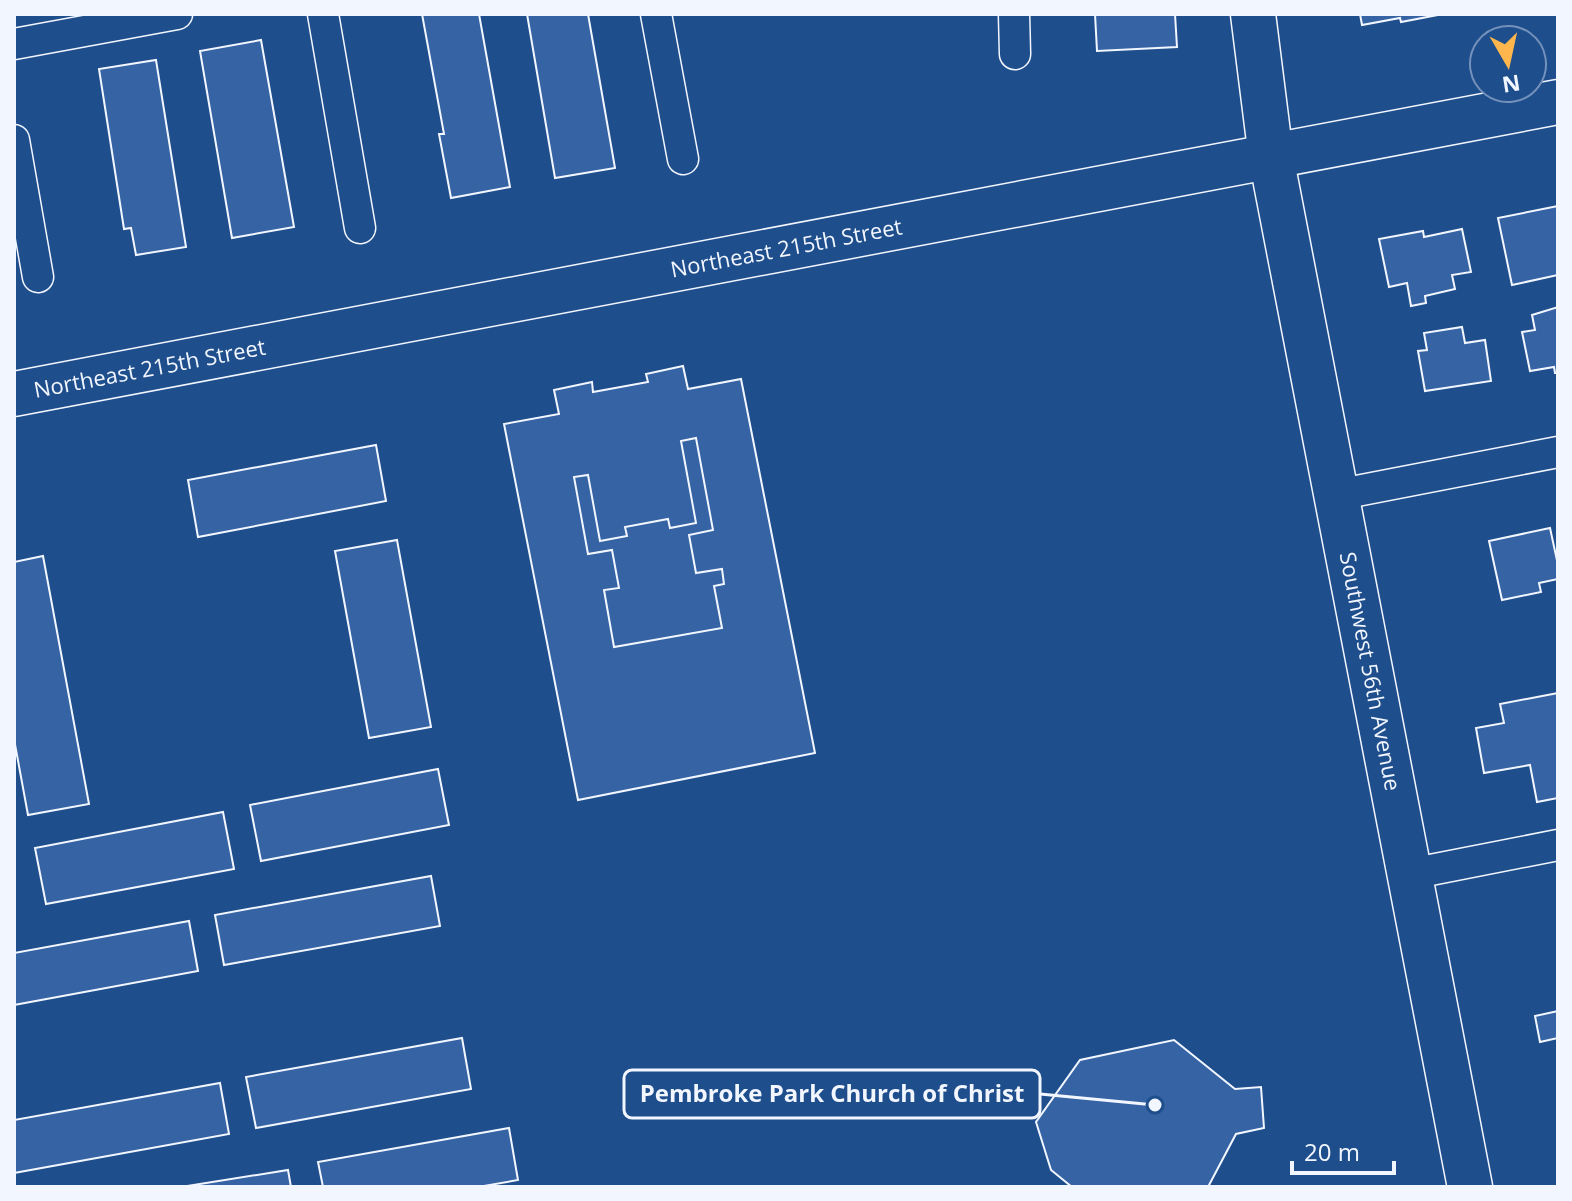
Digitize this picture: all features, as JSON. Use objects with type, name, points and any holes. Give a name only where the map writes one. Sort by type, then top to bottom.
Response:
[{"type":"street","points":[[14,44],[177,14]]},
{"type":"street","points":[[323,14],[360,228]]},
{"type":"street","points":[[656,14],[683,159]]},
{"type":"street","points":[[1014,14],[1015,54]]},
{"type":"street","name":"Southwest 56th Avenue","points":[[1253,14],[1271,157],[1470,1187]]},
{"type":"street","name":"Northeast 215th Street","points":[[14,394],[1558,102]]},
{"type":"street","points":[[14,140],[38,277]]},
{"type":"street","points":[[1336,495],[1558,452]]},
{"type":"street","points":[[1410,874],[1558,845]]},
{"type":"building","points":[[422,14],[479,14],[510,187],[451,198],[439,134],[444,134]]},
{"type":"building","points":[[527,14],[588,14],[615,168],[555,178]]},
{"type":"building","points":[[1095,14],[1175,14],[1177,47],[1097,51]]},
{"type":"building","points":[[1360,14],[1443,14],[1362,25]]},
{"type":"building","points":[[261,40],[294,227],[232,238],[200,51]]},
{"type":"building","points":[[156,60],[186,247],[136,255],[131,228],[124,229],[99,69]]},
{"type":"building","points":[[1558,206],[1558,275],[1512,285],[1498,218]]},
{"type":"building","points":[[1462,229],[1471,272],[1452,275],[1455,289],[1425,296],[1426,303],[1411,306],[1407,283],[1389,287],[1379,239],[1423,231],[1424,237]]},
{"type":"building","points":[[1558,307],[1558,373],[1555,373],[1554,367],[1530,371],[1522,332],[1535,330],[1532,315]]},
{"type":"building","points":[[1462,327],[1465,343],[1485,340],[1491,381],[1425,391],[1418,351],[1427,350],[1424,333]]},
{"type":"building","points":[[683,366],[688,389],[741,379],[815,753],[578,800],[504,424],[559,414],[554,390],[592,382],[593,392],[648,382],[646,374]],"holes":[[[696,438],[713,530],[689,535],[696,573],[722,569],[724,584],[714,586],[722,628],[614,647],[604,590],[619,588],[612,550],[588,554],[574,477],[588,475],[600,541],[627,536],[625,527],[668,519],[670,528],[696,523],[681,441]]]},
{"type":"building","points":[[696,438],[713,530],[689,535],[696,573],[722,569],[724,584],[714,586],[722,628],[614,647],[604,590],[619,588],[612,550],[588,554],[574,477],[588,475],[600,541],[627,536],[625,527],[668,519],[670,528],[696,523],[681,441]]},
{"type":"building","points":[[376,445],[386,501],[198,537],[188,480]]},
{"type":"building","points":[[1550,528],[1558,579],[1539,583],[1541,592],[1502,600],[1489,541]]},
{"type":"building","points":[[397,540],[431,727],[369,738],[335,551]]},
{"type":"building","points":[[43,556],[89,804],[28,815],[14,739],[14,562]]},
{"type":"building","points":[[1558,693],[1558,798],[1537,802],[1530,765],[1484,773],[1476,728],[1504,723],[1500,704]]},
{"type":"building","points":[[438,769],[449,825],[261,861],[250,805]]},
{"type":"building","points":[[223,812],[234,869],[46,904],[35,848]]},
{"type":"building","points":[[431,876],[440,926],[224,965],[215,915]]},
{"type":"building","points":[[189,921],[198,971],[14,1005],[14,953]]},
{"type":"building","points":[[1558,1011],[1558,1038],[1540,1042],[1535,1016]]},
{"type":"building","points":[[462,1038],[471,1089],[256,1128],[246,1077]]},
{"type":"building","points":[[1174,1040],[1235,1089],[1261,1087],[1264,1128],[1236,1134],[1208,1187],[1072,1187],[1051,1170],[1036,1122],[1080,1060]]},
{"type":"building","points":[[220,1083],[229,1134],[14,1173],[14,1120]]},
{"type":"building","points":[[509,1128],[518,1180],[478,1187],[323,1187],[318,1162]]},
{"type":"building","points":[[288,1170],[291,1187],[181,1187]]},
{"type":"place","name":"Pembroke Park Church of Christ","points":[[1155,1105]]}]
